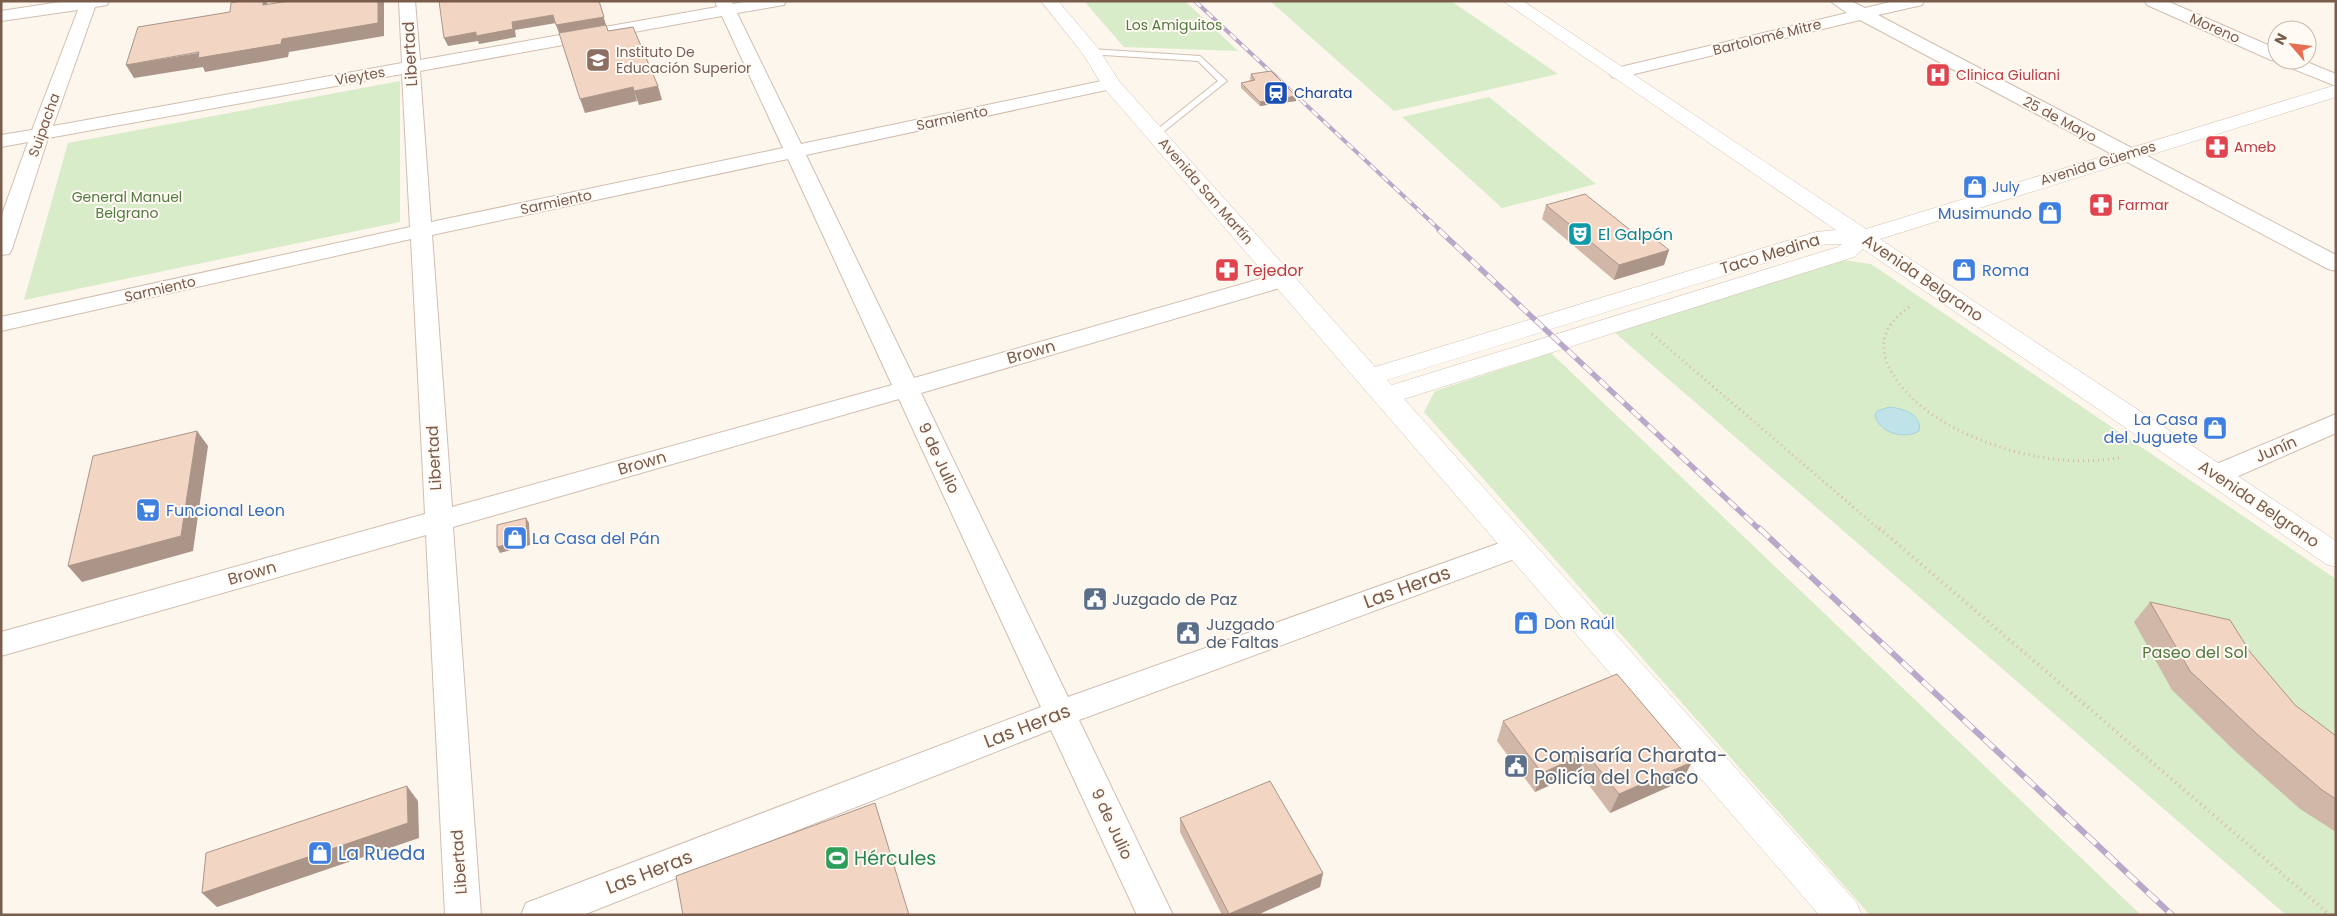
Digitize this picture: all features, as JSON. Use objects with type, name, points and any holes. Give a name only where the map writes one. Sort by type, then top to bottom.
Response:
[{"type":"main road","name":"Avenida San Martín","points":[[1049,1],[1091,52],[1111,84],[1843,915]]},
{"type":"main road","name":"Avenida Belgrano","points":[[1511,1],[2336,556]]},
{"type":"main road","name":"Avenida Güemes","points":[[1862,237],[2336,91]]},
{"type":"main road","name":"Taco Medina","points":[[1378,386],[1846,252],[1862,237]]},
{"type":"street","name":"Libertad","points":[[407,1],[463,915]]},
{"type":"street","name":"Vieytes","points":[[1,141],[411,67],[725,6],[778,1]]},
{"type":"street","name":"25 de Mayo","points":[[1838,1],[2336,264]]},
{"type":"street","name":"Bartolomé Mitre","points":[[1618,73],[1916,1]]},
{"type":"street","name":"Moreno","points":[[2153,1],[2267,52]]},
{"type":"street","points":[[1,16],[93,2]]},
{"type":"street","name":"Suipacha","points":[[1,249],[40,134],[93,2]]},
{"type":"street","name":"9 de Julio","points":[[725,6],[1155,915]]},
{"type":"street","points":[[2310,70],[2336,81]]},
{"type":"street","name":"Sarmiento","points":[[1,324],[421,231],[1111,84]]},
{"type":"street","name":"Brown","points":[[1,644],[906,389],[1282,280]]},
{"type":"street","name":"Junín","points":[[2216,475],[2336,423]]},
{"type":"street","name":"Las Heras","points":[[539,915],[1060,713],[1518,547]]},
{"type":"lane","points":[[1091,52],[1200,59],[1223,81],[1157,134]]},
{"type":"path","points":[[1909,307],[1896,315],[1888,325],[1883,337],[1883,350],[1887,364],[1896,379],[1926,409],[1944,421],[1988,443],[2036,457],[2083,462],[2123,457]]},
{"type":"path","points":[[1644,327],[2330,915]]},
{"type":"green space","name":"Los Amiguitos","points":[[1084,1],[1185,1],[1238,51],[1124,47]]},
{"type":"green space","points":[[1270,1],[1451,1],[1558,74],[1394,111]]},
{"type":"green space","name":"General Manuel Belgrano","points":[[400,81],[400,222],[24,300],[68,143]]},
{"type":"green space","points":[[1489,97],[1596,184],[1502,208],[1402,117]]},
{"type":"green space","name":"Paseo del Sol","points":[[1842,260],[1871,264],[2336,579],[2336,915],[2286,915],[1613,331]]},
{"type":"green space","points":[[1551,353],[2141,915],[1870,915],[1424,412],[1435,391]]},
{"type":"water","points":[[1889,407],[1905,411],[1914,416],[1918,420],[1919,431],[1913,434],[1900,435],[1881,426],[1875,415],[1877,411]]},
{"type":"building","points":[[263,1],[263,5],[289,1],[378,1],[378,23],[282,39],[281,44],[198,58],[199,52],[126,65],[138,27],[230,12],[231,3]]},
{"type":"building","points":[[439,1],[599,1],[604,17],[556,25],[553,15],[512,22],[513,29],[476,36],[476,32],[444,38]]},
{"type":"building","points":[[606,25],[608,31],[633,27],[658,86],[634,91],[633,87],[580,99],[559,33]]},
{"type":"building","points":[[1271,71],[1296,96],[1260,102],[1241,83],[1255,80],[1251,74]]},
{"type":"building","points":[[1585,194],[1634,233],[1644,230],[1669,250],[1619,265],[1546,205]]},
{"type":"building","points":[[197,431],[181,536],[68,566],[93,456]]},
{"type":"building","name":"La Casa del Pán","points":[[526,518],[527,539],[497,547],[497,525]]},
{"type":"building","points":[[2150,602],[2230,620],[2250,652],[2295,705],[2336,736],[2336,799],[2322,790],[2257,734],[2190,671]]},
{"type":"building","points":[[1617,674],[1692,762],[1619,794],[1586,753],[1542,773],[1503,721]]},
{"type":"building","points":[[1270,781],[1323,873],[1229,914],[1180,818]]},
{"type":"building","points":[[407,786],[408,823],[202,893],[206,853]]},
{"type":"building","name":"Hércules","points":[[875,803],[909,915],[683,915],[676,876]]},
{"type":"railway","points":[[1195,1],[1441,231]]},
{"type":"railway","points":[[1439,230],[1760,530]]},
{"type":"railway","points":[[1759,528],[2172,915]]},
{"type":"place","name":"Instituto De Educación Superior","points":[[598,60]]},
{"type":"place","name":"Clinica Giuliani","points":[[1938,75]]},
{"type":"place","name":"Charata","points":[[1276,93]]},
{"type":"place","name":"Ameb","points":[[2217,147]]},
{"type":"place","name":"July","points":[[1975,187]]},
{"type":"place","name":"Farmar","points":[[2101,205]]},
{"type":"place","name":"Musimundo","points":[[2050,213]]},
{"type":"place","name":"El Galpón","points":[[1580,234]]},
{"type":"place","name":"Tejedor","points":[[1227,270]]},
{"type":"place","name":"Roma","points":[[1964,270]]},
{"type":"place","name":"La Casa del Juguete","points":[[2215,428]]},
{"type":"place","name":"Funcional Leon","points":[[148,510]]},
{"type":"place","name":"La Casa del Pán","points":[[515,538]]},
{"type":"place","name":"Juzgado de Paz","points":[[1095,599]]},
{"type":"place","name":"Don Raúl","points":[[1526,623]]},
{"type":"place","name":"Juzgado de Faltas","points":[[1188,633]]},
{"type":"place","name":"Comisaría Charata- Policía del Chaco","points":[[1516,766]]},
{"type":"place","name":"La Rueda","points":[[320,853]]},
{"type":"place","name":"Hércules","points":[[837,858]]}]
